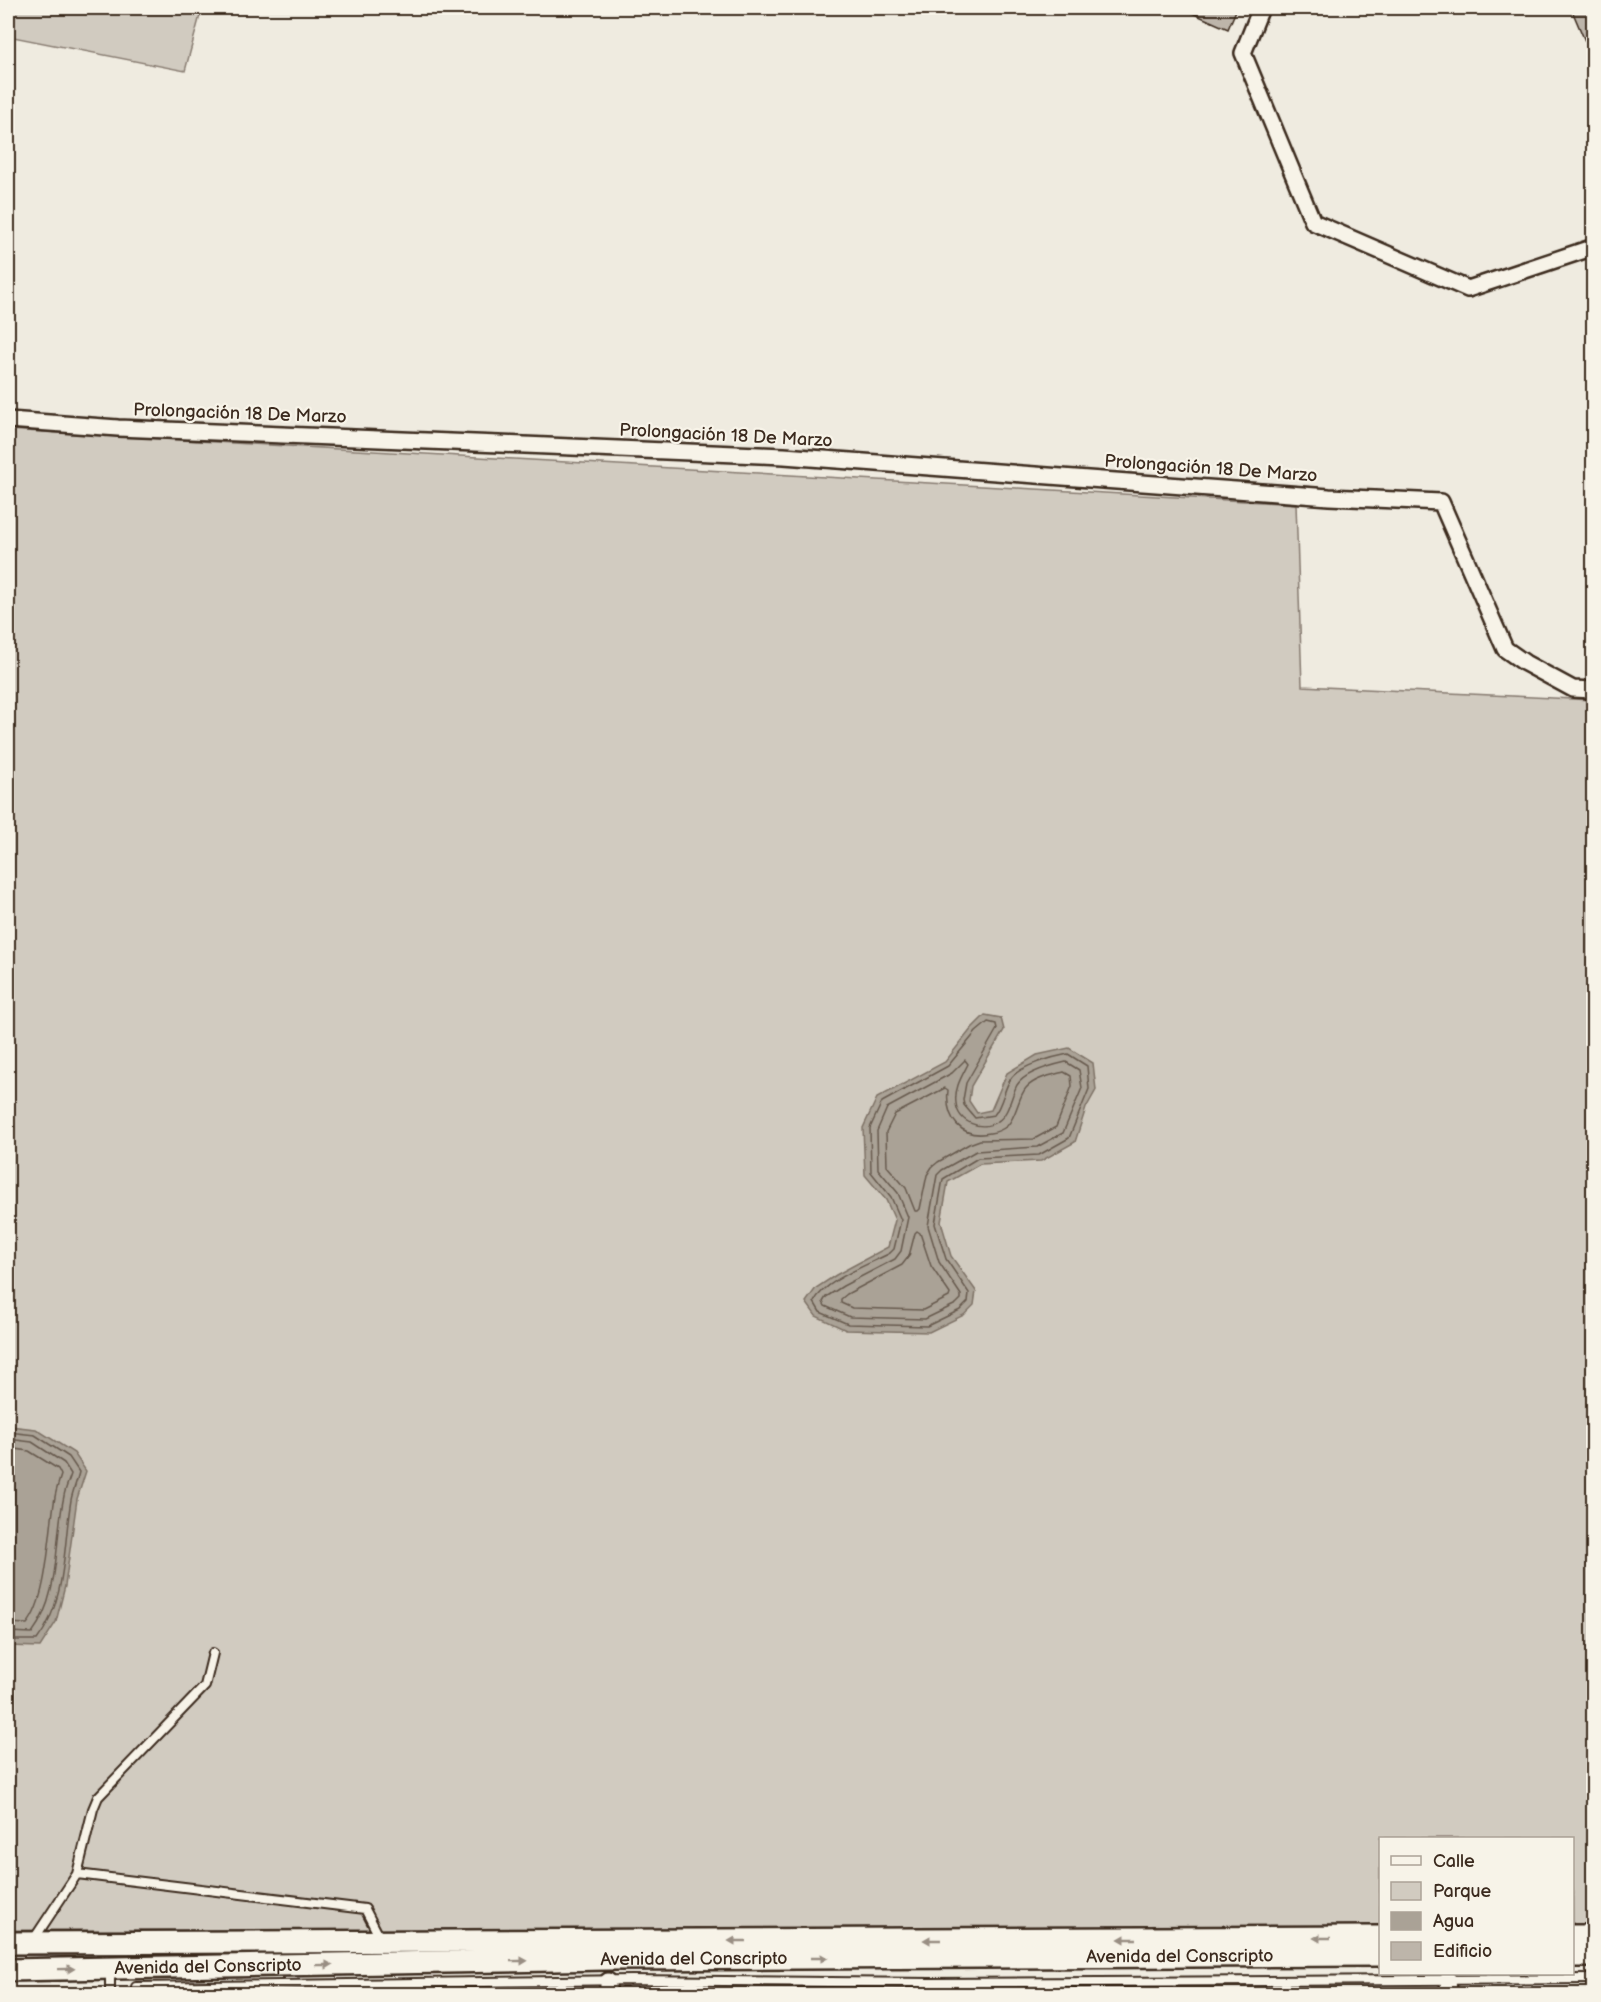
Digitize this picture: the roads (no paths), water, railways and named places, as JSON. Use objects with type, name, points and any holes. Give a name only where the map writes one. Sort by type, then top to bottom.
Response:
[{"type":"main road","points":[[1574,1936],[1593,1936]]},
{"type":"main road","name":"Avenida del Conscripto","points":[[8,1943],[1379,1937]]},
{"type":"main road","name":"Avenida del Conscripto","points":[[8,1970],[608,1959],[1379,1955]]},
{"type":"main road","points":[[1574,1956],[1593,1956]]},
{"type":"street","points":[[1261,8],[1243,53],[1313,222],[1468,289],[1593,247]]},
{"type":"street","name":"Prolongación 18 De Marzo","points":[[8,420],[118,428],[784,456],[1329,497],[1441,502],[1505,649],[1525,663],[1573,689],[1593,690]]},
{"type":"lane","points":[[31,1943],[77,1874],[98,1797],[205,1686],[213,1653]]},
{"type":"lane","points":[[77,1874],[365,1909],[382,1942]]},
{"type":"lane","points":[[110,1968],[110,1995]]},
{"type":"lane","points":[[136,1987],[608,1988],[930,1983],[1448,1987],[1593,1979]]},
{"type":"water","points":[[985,1015],[1001,1018],[1004,1030],[971,1086],[969,1101],[977,1113],[991,1110],[1007,1073],[1037,1055],[1069,1048],[1093,1063],[1096,1090],[1086,1108],[1075,1142],[1041,1161],[980,1164],[948,1182],[941,1222],[951,1256],[976,1291],[974,1305],[964,1315],[929,1332],[846,1330],[816,1316],[806,1302],[816,1288],[888,1247],[895,1220],[886,1200],[865,1175],[863,1128],[877,1098],[945,1062]]},
{"type":"water","points":[[8,1427],[36,1429],[74,1453],[86,1471],[77,1499],[65,1586],[56,1622],[40,1647],[8,1646]]}]
